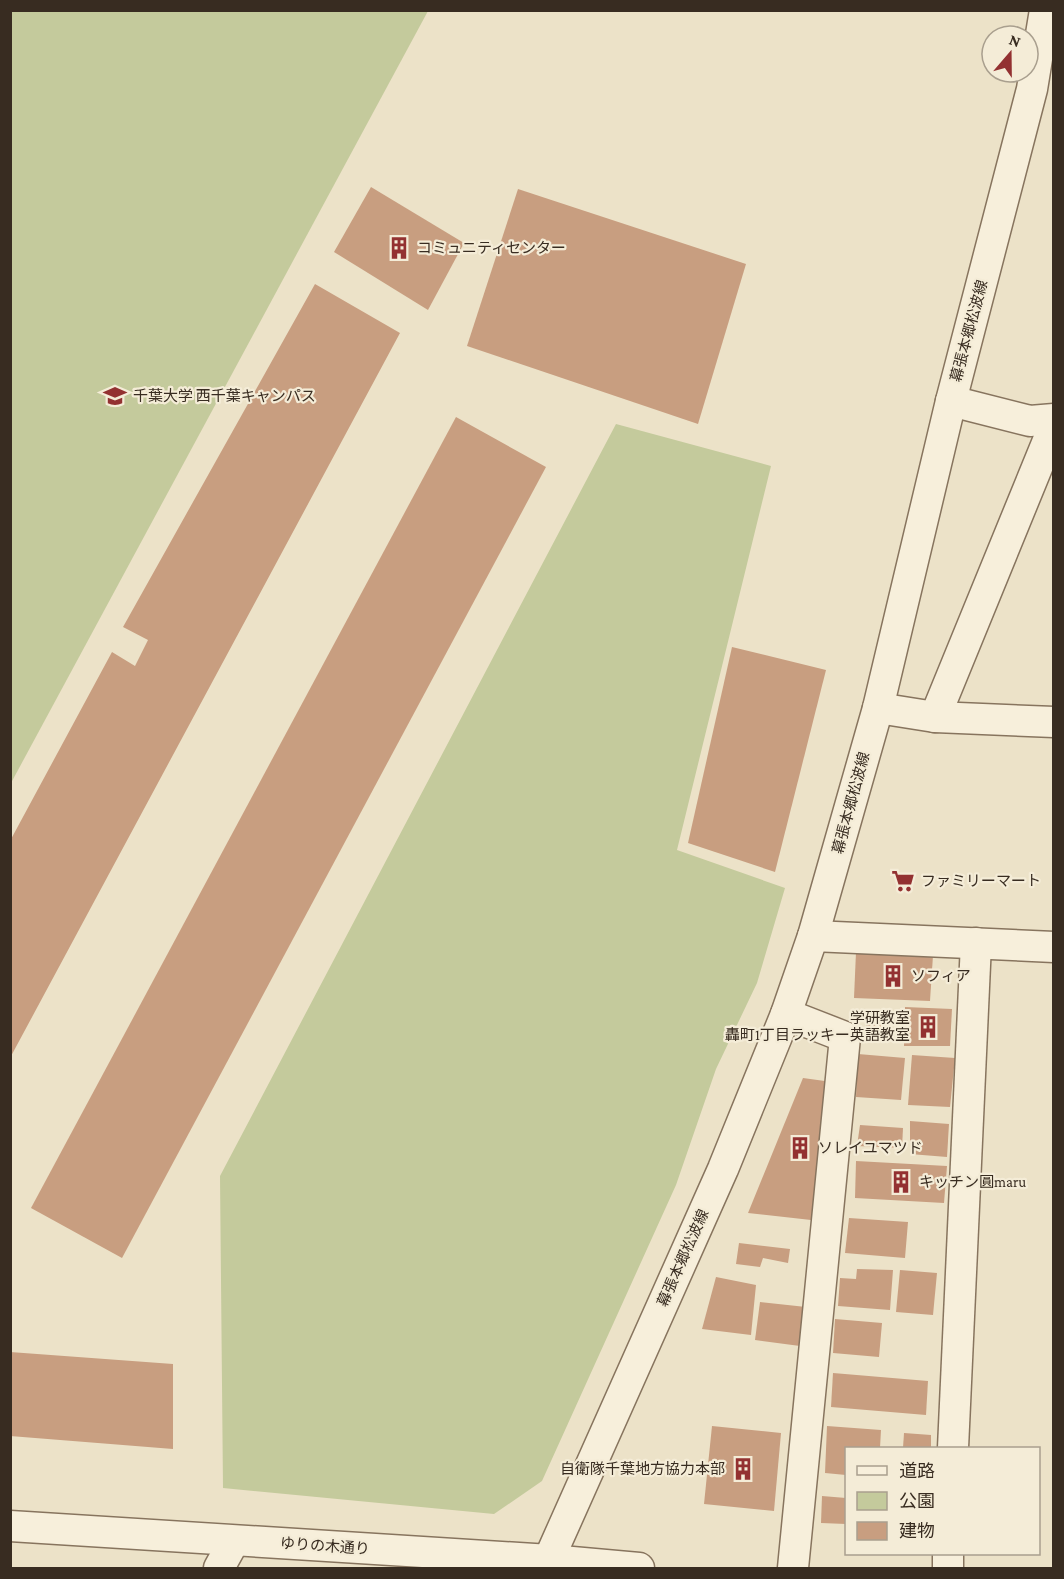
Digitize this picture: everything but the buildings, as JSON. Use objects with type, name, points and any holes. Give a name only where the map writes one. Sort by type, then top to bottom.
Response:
[{"type":"street","name":"幕張本郷松波線","points":[[548,1564],[723,1170],[786,1014],[813,936],[878,708],[951,401],[1032,89],[1045,10]]},
{"type":"street","points":[[951,401],[1030,421],[1053,419]]},
{"type":"street","points":[[935,717],[1053,426]]},
{"type":"street","points":[[878,708],[935,717],[1053,722]]},
{"type":"street","points":[[813,936],[1053,947]]},
{"type":"street","points":[[953,1447],[976,943]]},
{"type":"street","points":[[786,1014],[845,1037],[793,1569]]},
{"type":"street","name":"ゆりの木通り","points":[[10,1526],[639,1569]]},
{"type":"street","points":[[219,1569],[234,1541]]},
{"type":"green space","name":"千葉大学 西千葉キャンパス","points":[[10,11],[428,11],[11,783]]},
{"type":"green space","points":[[616,424],[771,466],[677,850],[785,888],[757,983],[716,1069],[676,1185],[542,1481],[494,1514],[223,1488],[220,1176]]},
{"type":"place","name":"コミュニティセンター","points":[[399,248]]},
{"type":"place","name":"千葉大学 西千葉キャンパス","points":[[115,396]]},
{"type":"place","name":"ファミリーマート","points":[[903,881]]},
{"type":"place","name":"ソフィア","points":[[893,976]]},
{"type":"place","name":"学研教室 轟町1丁目ラッキー英語教室","points":[[928,1027]]},
{"type":"place","name":"ソレイユマツド","points":[[800,1148]]},
{"type":"place","name":"キッチン圓maru","points":[[901,1182]]},
{"type":"place","name":"自衛隊千葉地方協力本部","points":[[743,1469]]}]
